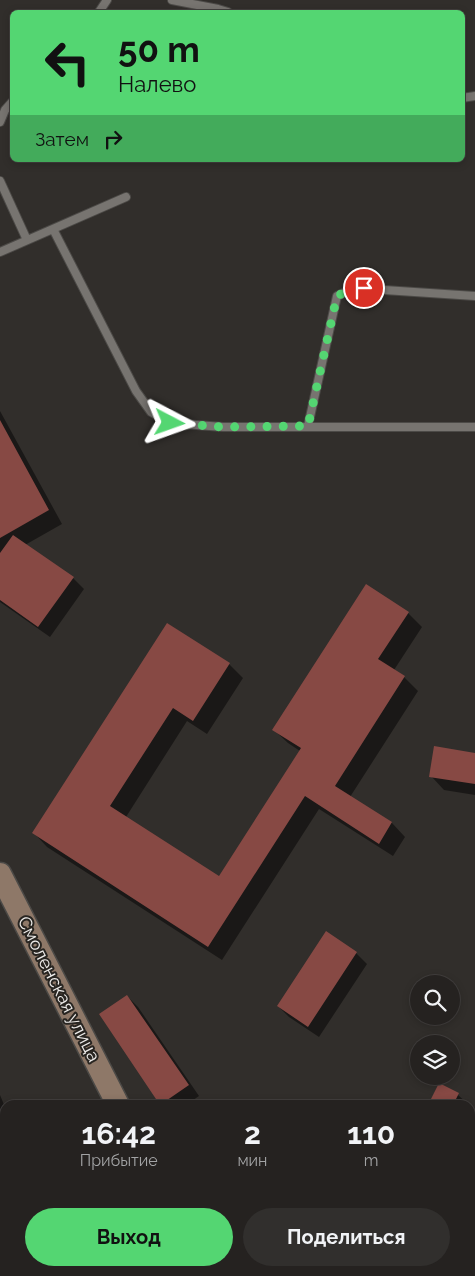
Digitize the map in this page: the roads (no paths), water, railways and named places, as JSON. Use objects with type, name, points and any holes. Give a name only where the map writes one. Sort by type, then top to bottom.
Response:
[{"type":"main road","name":"Смоленская улица","points":[[0,874],[115,1100]]},
{"type":"lane","points":[[172,0],[223,10]]},
{"type":"lane","points":[[0,122],[5,110],[10,104]]},
{"type":"lane","points":[[0,182],[27,240]]},
{"type":"lane","points":[[0,252],[126,197]]},
{"type":"lane","points":[[53,229],[136,391],[150,412],[170,423],[223,427],[475,427]]},
{"type":"lane","points":[[308,426],[337,296],[354,288],[475,296]]}]
